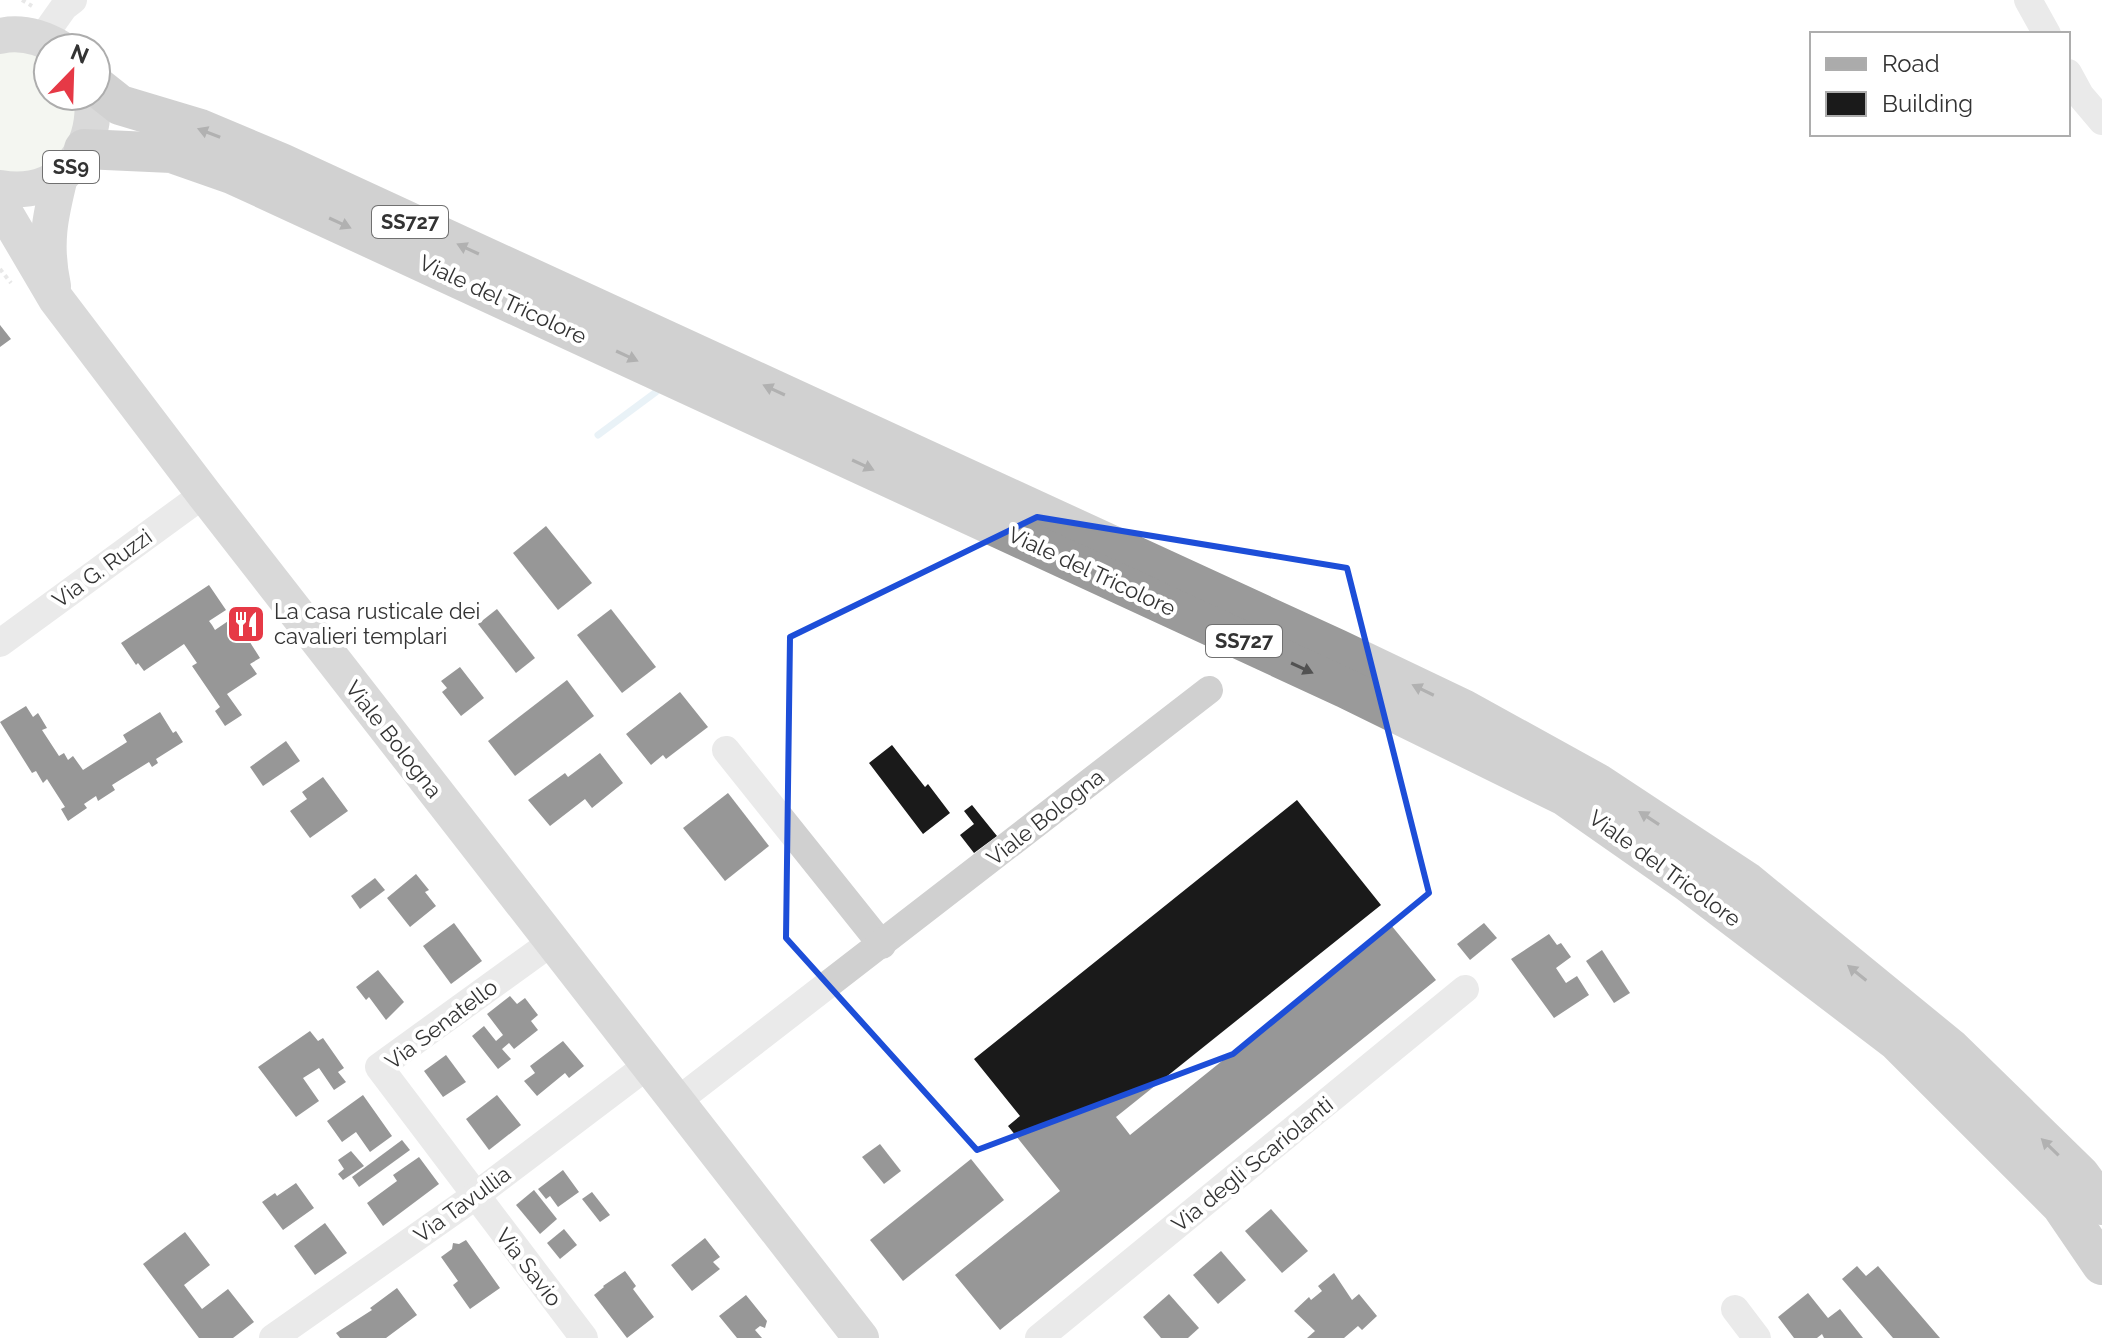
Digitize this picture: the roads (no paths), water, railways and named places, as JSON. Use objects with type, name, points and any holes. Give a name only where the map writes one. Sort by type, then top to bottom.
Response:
[{"type":"highway","name":"Viale del Tricolore","points":[[112,99],[120,105],[200,129],[281,163],[1337,649],[1463,709],[1597,783],[1747,882],[1951,1049],[2080,1175],[2102,1205]]},
{"type":"highway","name":"Viale del Tricolore","points":[[72,163],[172,153],[232,174],[1345,688],[1565,796],[1688,882],[1897,1041],[2061,1205],[2102,1265]]},
{"type":"main road","points":[[0,36],[32,36]]},
{"type":"main road","name":"SS9","points":[[0,188],[38,187],[72,163],[91,131],[92,112]]},
{"type":"main road","name":"Viale Bologna","points":[[56,299],[47,261],[47,227],[72,163]]},
{"type":"main road","name":"Viale Bologna","points":[[0,204],[56,299],[204,494],[861,1338]]},
{"type":"street","points":[[55,32],[64,7],[73,0]]},
{"type":"street","points":[[2028,0],[2046,32]]},
{"type":"street","points":[[2070,77],[2080,95],[2102,121]]},
{"type":"street","name":"Via G. Ruzzi","points":[[0,643],[204,494]]},
{"type":"street","name":"Viale Bologna","points":[[676,1102],[1209,690]]},
{"type":"street","points":[[726,750],[882,945]]},
{"type":"street","name":"Via Senatello","points":[[475,1196],[379,1067],[552,942]]},
{"type":"street","name":"Via degli Scariolanti","points":[[1039,1338],[1465,989]]},
{"type":"street","name":"Via Tavullia","points":[[273,1338],[475,1196],[648,1065]]},
{"type":"street","name":"Via Savio","points":[[475,1196],[584,1338]]},
{"type":"street","points":[[1735,1309],[1757,1338]]},
{"type":"waterway","points":[[598,435],[656,392]]},
{"type":"place","name":"La casa rusticale dei cavalieri templari","points":[[246,624]]}]
